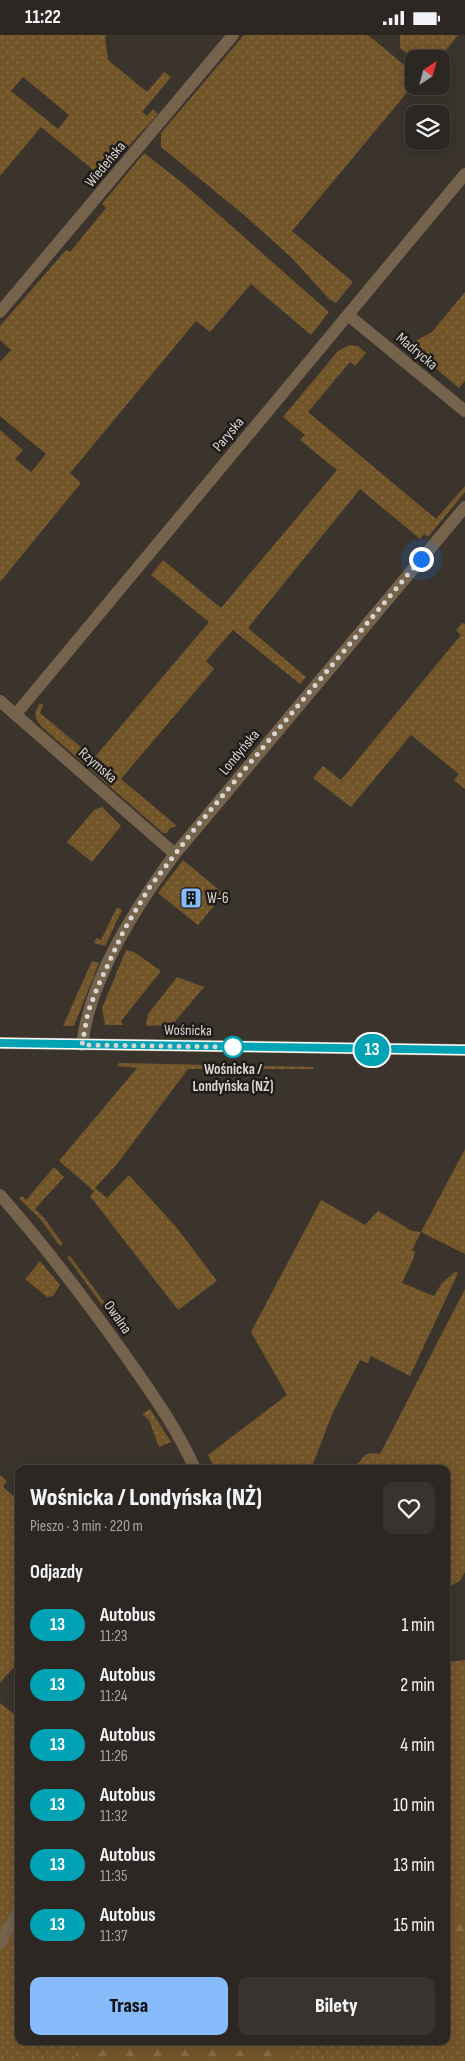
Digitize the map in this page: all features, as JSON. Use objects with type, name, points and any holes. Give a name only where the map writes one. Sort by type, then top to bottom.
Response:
[{"type":"street","name":"Wiedeńska","points":[[0,312],[233,35]]},
{"type":"street","name":"Paryska","points":[[16,714],[465,174]]},
{"type":"street","name":"Madrycka","points":[[348,315],[465,411]]},
{"type":"street","name":"Londyńska","points":[[82,1045],[88,1012],[124,930],[134,911],[174,854],[465,507]]},
{"type":"street","name":"Rzymska","points":[[0,701],[174,854]]},
{"type":"street","name":"Wośnicka","points":[[0,1043],[465,1050]]},
{"type":"street","name":"Owalna","points":[[0,1195],[80,1291],[154,1396],[192,1465]]},
{"type":"street","points":[[0,1943],[15,1918]]},
{"type":"green space","points":[[0,35],[107,35],[105,37],[108,60],[147,92],[164,72],[171,77],[142,112],[147,116],[153,109],[158,114],[115,161],[111,158],[89,185],[85,181],[93,171],[92,169],[41,127],[0,176]],"holes":[[[23,77],[69,115],[58,129],[11,91]]]},
{"type":"green space","points":[[244,35],[368,35],[405,66],[405,95],[292,231],[353,282],[336,303],[329,299],[291,257],[244,215],[161,147],[161,133]]},
{"type":"green space","points":[[400,35],[458,35],[446,50],[405,50],[405,52],[400,48]]},
{"type":"green space","points":[[144,153],[185,185],[329,312],[311,335],[251,284],[210,332],[196,321],[70,473],[81,483],[0,582],[0,430],[23,450],[15,459],[31,472],[46,454],[0,416],[0,361],[11,350],[0,340],[0,326],[66,250],[70,252],[106,208],[102,204]]},
{"type":"green space","points":[[465,292],[465,381],[459,388],[408,345],[432,332]]},
{"type":"green space","points":[[349,345],[358,346],[366,353],[355,366],[350,362],[308,412],[436,519],[465,486],[465,492],[428,537],[424,534],[420,539],[360,489],[248,628],[306,677],[300,684],[233,630],[206,661],[214,669],[121,779],[177,826],[170,828],[167,833],[163,833],[43,728],[36,719],[36,710],[40,703],[43,705],[40,713],[94,758],[209,622],[151,575],[163,560],[221,608],[337,470],[300,440],[305,435],[283,417],[338,351]]},
{"type":"green space","points":[[462,623],[465,624],[465,789],[454,780],[459,774],[411,735],[351,807],[313,778],[323,766],[341,780],[461,635],[456,630]]},
{"type":"green space","points":[[102,807],[121,826],[92,862],[67,842],[94,810]]},
{"type":"green space","points":[[183,860],[224,894],[198,925],[158,893]]},
{"type":"green space","points":[[117,907],[122,910],[105,946],[94,943],[96,938],[101,940]]},
{"type":"green space","points":[[126,950],[134,952],[161,971],[121,1021],[123,1025],[105,1025],[102,1008]]},
{"type":"green space","points":[[92,961],[99,963],[74,1026],[63,1026]]},
{"type":"green space","points":[[177,977],[204,987],[172,1025],[146,1026],[148,1014]]},
{"type":"green space","points":[[119,1063],[314,1067],[312,1069],[188,1069],[117,1164],[95,1188],[107,1198],[129,1175],[177,1228],[217,1281],[178,1310],[90,1196],[94,1191],[59,1161],[137,1068],[117,1066]]},
{"type":"green space","points":[[465,1149],[465,1254],[421,1232]]},
{"type":"green space","points":[[54,1167],[64,1177],[35,1209],[63,1244],[60,1246],[41,1220],[19,1198],[22,1196],[26,1200]]},
{"type":"green space","points":[[321,1200],[365,1225],[378,1211],[412,1231],[421,1232],[412,1250],[415,1252],[414,1256],[402,1283],[434,1296],[442,1283],[455,1272],[458,1273],[410,1376],[371,1356],[368,1363],[360,1360],[333,1412],[313,1465],[213,1465],[208,1455],[287,1395],[251,1332]]},
{"type":"green space","points":[[70,1256],[127,1333],[125,1336],[67,1257]]},
{"type":"green space","points":[[40,1261],[60,1285],[53,1296],[47,1297],[25,1279]]},
{"type":"green space","points":[[465,1289],[465,1572],[460,1581],[450,1586],[450,1465],[356,1465],[366,1455],[380,1454]]},
{"type":"green space","points":[[150,1409],[171,1442],[159,1447],[149,1420],[142,1414]]},
{"type":"green space","points":[[0,1475],[7,1481],[3,1487],[15,1498],[15,1666],[0,1683]]},
{"type":"green space","points":[[465,1660],[465,2061],[0,2061],[0,1703],[15,1715],[15,2045],[450,2045],[450,1662]]},
{"type":"green space","points":[[450,1883],[461,1910],[464,1924],[465,1930],[460,1942],[450,1955]]},
{"type":"green space","points":[[82,2045],[297,2045],[288,2061],[73,2061]]},
{"type":"bus line","name":"13","points":[[0,1043],[465,1050]]},
{"type":"place","name":"W-6","points":[[191,898]]},
{"type":"place","name":"Wośnicka / Londyńska (NŻ)","points":[[233,1047]]},
{"type":"route","points":[[233,1047],[82,1045],[83,1030],[98,986],[124,930],[149,888],[193,831],[421,559]]}]
